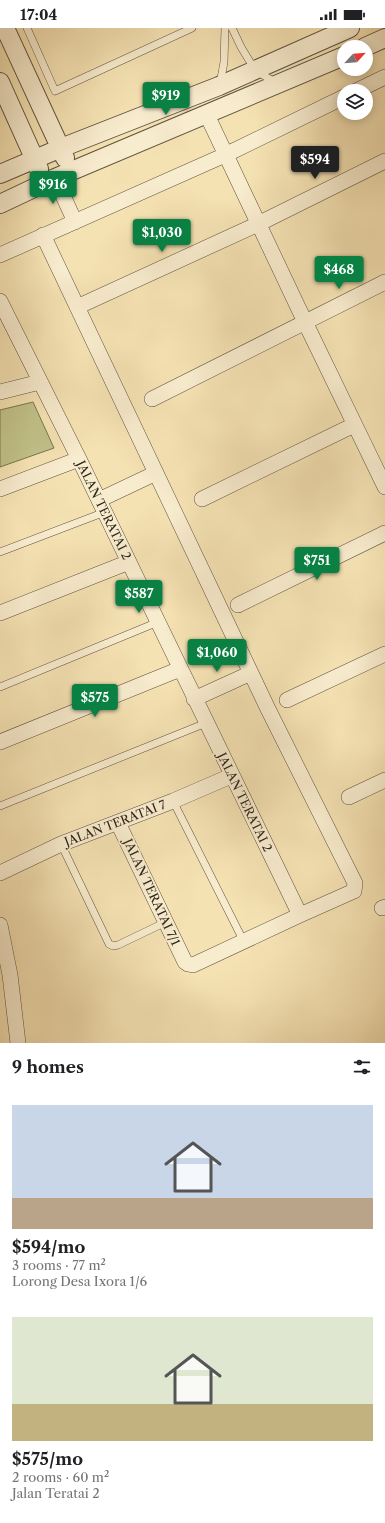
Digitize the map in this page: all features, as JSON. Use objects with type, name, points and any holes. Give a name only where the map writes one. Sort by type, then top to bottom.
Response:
[{"type":"street","points":[[5,28],[61,148],[57,177]]},
{"type":"street","points":[[0,174],[61,148],[219,86],[350,28]]},
{"type":"street","points":[[373,43],[385,38]]},
{"type":"street","points":[[0,204],[57,177],[337,59]]},
{"type":"street","points":[[370,84],[385,77]]},
{"type":"street","points":[[0,82],[35,159],[57,177],[75,222]]},
{"type":"street","points":[[0,255],[225,155],[337,100]]},
{"type":"street","points":[[207,115],[354,425],[385,487]]},
{"type":"street","points":[[77,307],[258,224],[385,161]]},
{"type":"street","points":[[43,235],[251,673],[355,883],[354,891],[243,940]]},
{"type":"street","points":[[152,400],[385,282]]},
{"type":"street","name":"JALAN TERATAI 2","points":[[0,302],[79,459],[231,776],[300,914]]},
{"type":"street","points":[[0,392],[40,382]]},
{"type":"street","points":[[202,499],[354,425]]},
{"type":"street","points":[[0,489],[79,459]]},
{"type":"street","points":[[102,506],[156,474]]},
{"type":"street","points":[[238,605],[385,533]]},
{"type":"street","points":[[0,613],[129,562]]},
{"type":"street","points":[[287,700],[385,654]]},
{"type":"street","points":[[0,742],[180,669]]},
{"type":"street","points":[[194,698],[251,673]]},
{"type":"street","name":"JALAN TERATAI 7","points":[[0,872],[61,844],[173,801],[231,776]]},
{"type":"street","points":[[349,797],[385,780]]},
{"type":"street","name":"JALAN TERATAI 7/1","points":[[118,822],[184,962],[193,965],[243,940]]},
{"type":"street","points":[[0,926],[10,975],[18,1043]]},
{"type":"lane","points":[[27,28],[55,91],[192,28]]},
{"type":"lane","points":[[219,86],[224,62],[225,28]]},
{"type":"lane","points":[[232,28],[241,47],[255,70],[278,84]]},
{"type":"lane","points":[[0,552],[102,506]]},
{"type":"lane","points":[[0,687],[158,622]]},
{"type":"lane","points":[[0,806],[206,723]]},
{"type":"lane","points":[[173,801],[243,940]]},
{"type":"lane","points":[[61,844],[109,944],[113,946],[118,945],[166,922]]},
{"type":"green space","points":[[33,402],[54,448],[0,467],[0,410]]}]
